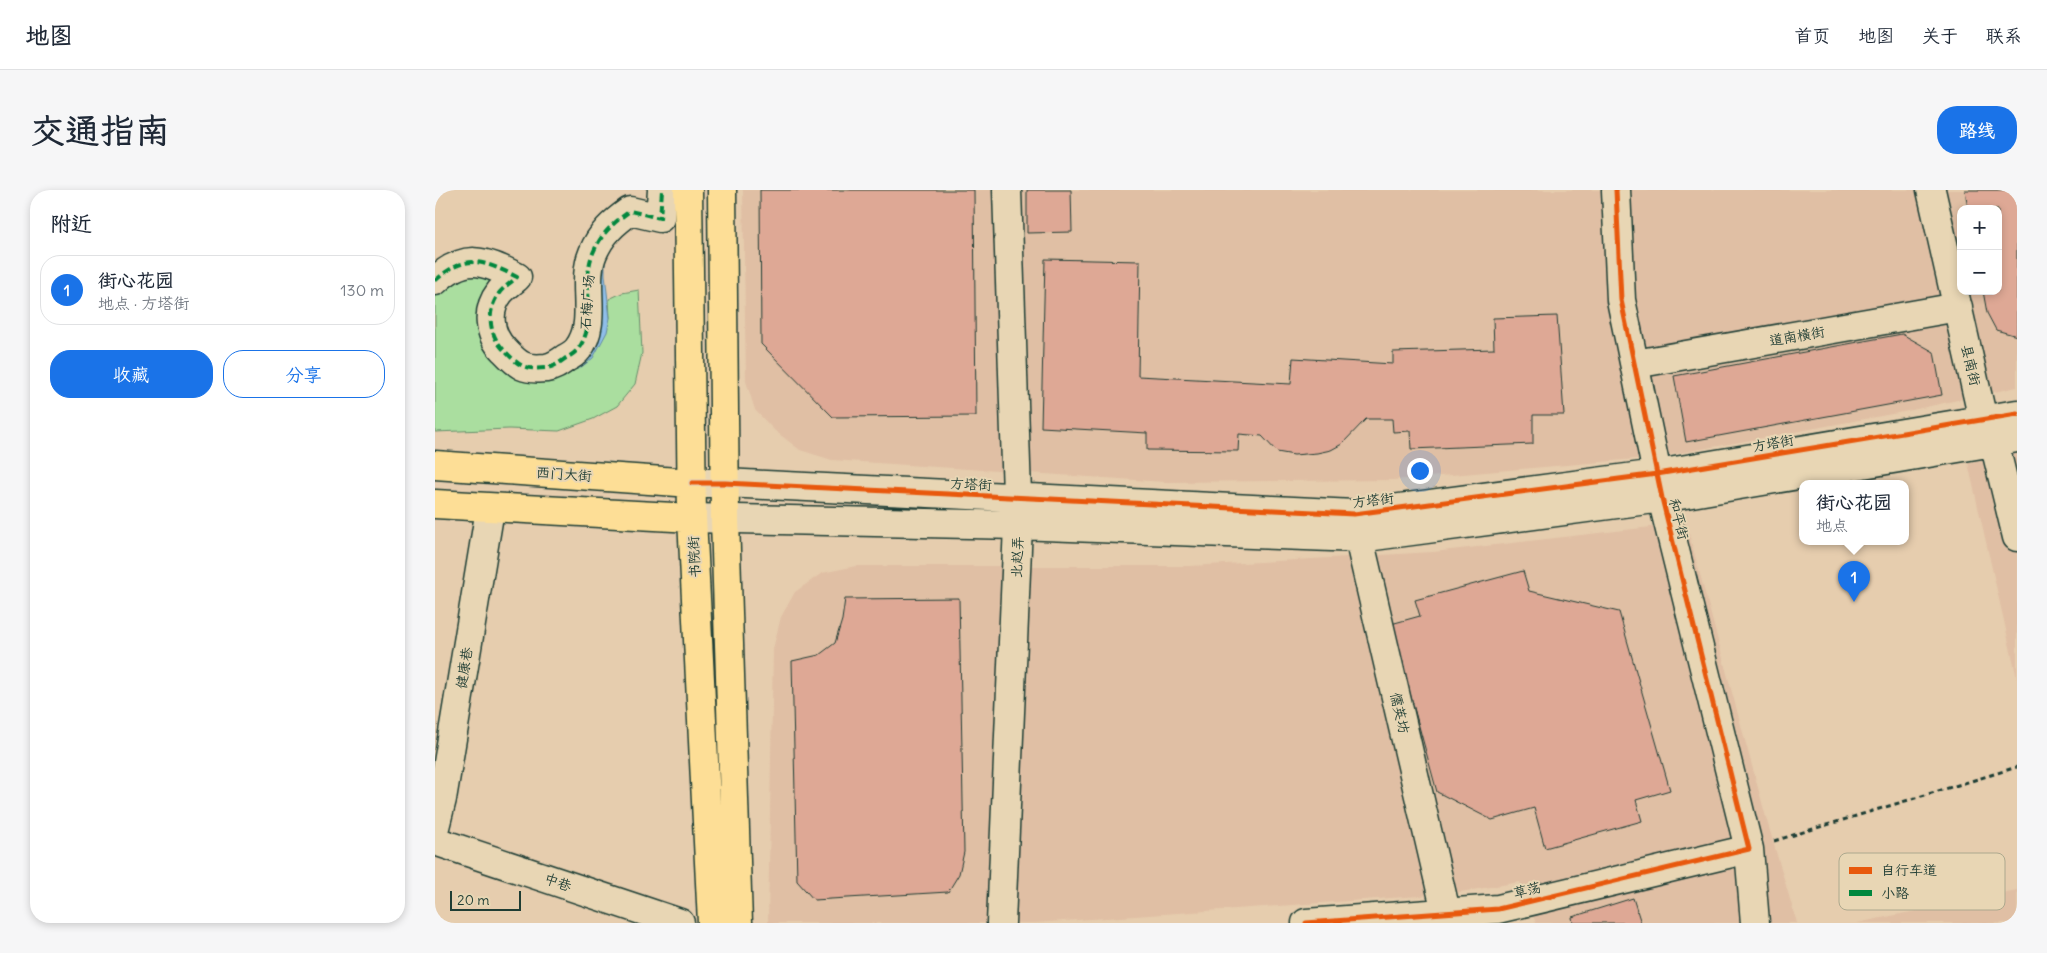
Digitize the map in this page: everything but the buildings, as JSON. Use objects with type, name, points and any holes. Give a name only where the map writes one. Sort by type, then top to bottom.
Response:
[{"type":"main road","name":"书院街","points":[[689,190],[692,518],[712,923]]},
{"type":"main road","points":[[722,190],[725,520],[738,923]]},
{"type":"main road","name":"西门大街","points":[[435,466],[692,484]]},
{"type":"main road","points":[[435,504],[489,509],[692,518]]},
{"type":"street","name":"石梅广场","points":[[435,281],[448,269],[475,260],[517,277],[501,291],[491,308],[490,326],[498,344],[515,362],[530,370],[553,368],[578,350],[585,334],[589,313],[587,275],[592,255],[601,238],[612,224],[630,211],[660,218],[662,190]]},
{"type":"street","name":"北赵弄","points":[[1001,923],[1018,525],[1007,190]]},
{"type":"street","name":"和平街","points":[[1616,190],[1621,300],[1660,486],[1749,849],[1755,923]]},
{"type":"street","name":"县南街","points":[[1931,190],[1958,307],[1998,433],[2017,537]]},
{"type":"street","name":"道南横街","points":[[1635,364],[1958,307]]},
{"type":"street","name":"方塔街","points":[[692,518],[1018,525],[1356,526],[1660,486],[1998,433],[2017,414]]},
{"type":"street","name":"方塔街","points":[[692,484],[725,483],[1018,498],[1356,526]]},
{"type":"street","name":"健康巷","points":[[435,827],[442,799],[489,509]]},
{"type":"street","name":"儒英坊","points":[[1356,526],[1446,912]]},
{"type":"street","name":"中巷","points":[[435,841],[681,923]]},
{"type":"street","name":"草荡","points":[[1306,923],[1498,909],[1749,849]]},
{"type":"path","points":[[1749,849],[2017,768]]},
{"type":"shaded area","points":[[743,190],[2017,190],[2017,387],[1903,412],[1658,457],[1394,480],[1165,482],[832,460],[800,450],[774,430],[755,410],[746,381]]},
{"type":"shaded area","points":[[2017,451],[2017,678],[1968,463]]},
{"type":"shaded area","points":[[1686,523],[1767,821],[1797,923],[1536,923],[1520,882],[1448,894],[1035,923],[768,923],[773,649],[781,617],[795,592],[822,573],[856,566],[1190,566],[1433,552]]},
{"type":"shaded area","points":[[2017,890],[2017,923],[1857,923],[1920,910],[2005,910],[2005,892]]},
{"type":"green space","points":[[503,270],[492,307],[530,370],[610,318],[609,299],[622,293],[639,290],[642,353],[635,384],[617,406],[593,419],[559,431],[509,429],[435,432],[435,281]]},
{"type":"water","points":[[617,229],[605,260],[610,318],[607,332],[593,358],[580,368],[561,373],[588,296]]},
{"type":"marked path","points":[[435,281],[456,266],[475,262],[484,263],[517,277],[500,292],[492,306],[491,322],[495,337],[504,350],[522,366],[532,368],[552,367],[575,352],[584,338],[589,315],[589,265],[600,240],[613,225],[630,211],[660,218],[662,190]]},
{"type":"cycle path","points":[[1306,923],[1498,909],[1749,849],[1662,498],[1621,300],[1616,190]]},
{"type":"cycle path","points":[[692,483],[725,483],[1354,514],[1657,474],[2017,414]]},
{"type":"place","name":"街心花园","points":[[1854,602]]}]
